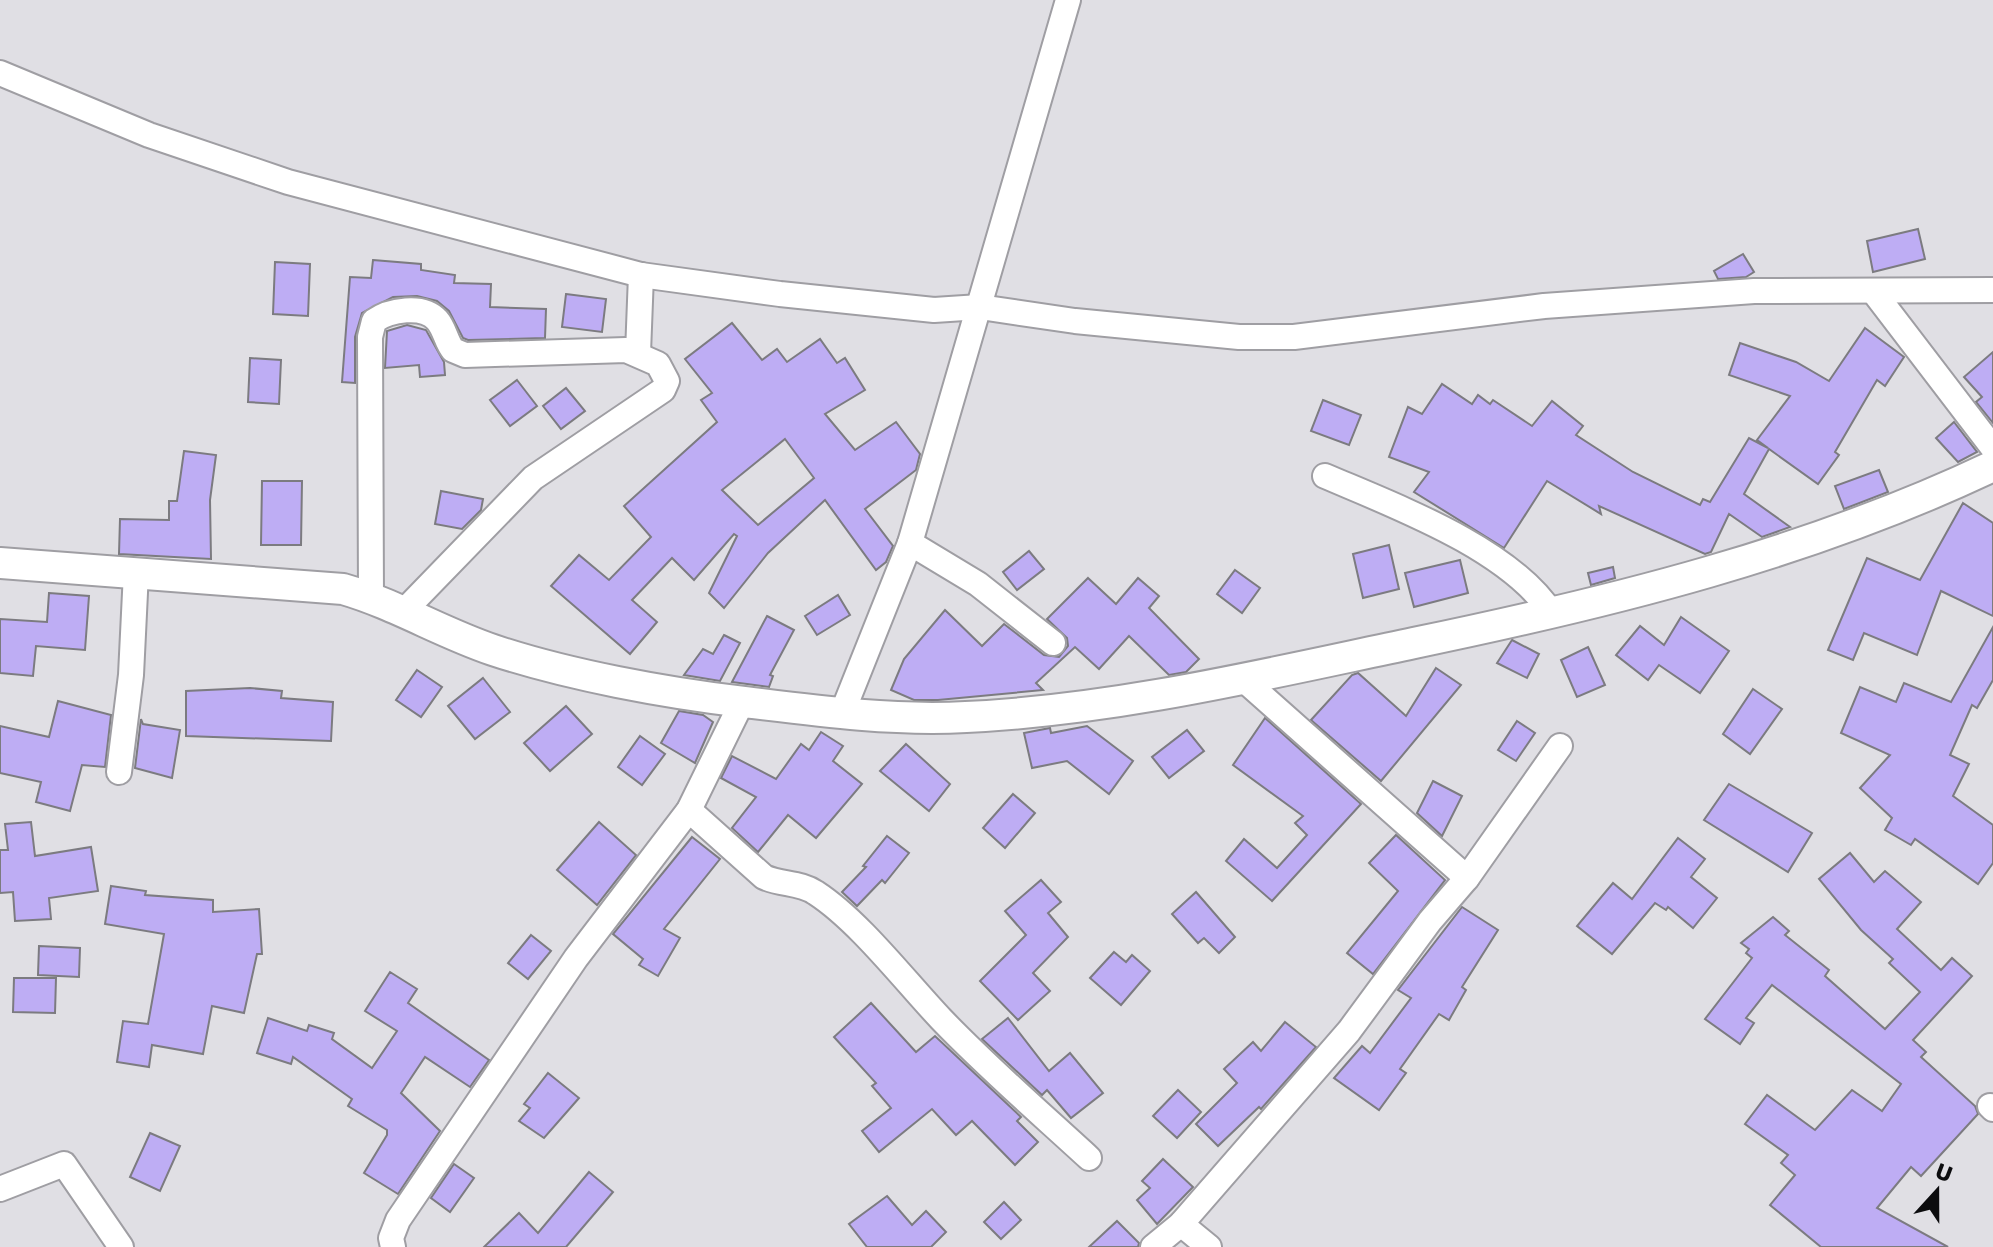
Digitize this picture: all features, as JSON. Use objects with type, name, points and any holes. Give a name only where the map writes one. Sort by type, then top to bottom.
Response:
[{"type":"street","points":[[843,711],[910,543],[1068,0]]},
{"type":"street","points":[[0,73],[149,135],[288,182],[641,275],[934,310],[980,307],[1075,321],[1239,337],[1294,337],[1544,306],[1754,291],[1993,290]]},
{"type":"street","points":[[638,353],[641,275]]},
{"type":"street","points":[[1873,291],[1993,448]]},
{"type":"street","points":[[371,597],[370,337],[374,321],[402,310],[427,315],[438,321],[453,350],[465,355],[638,353],[663,370],[667,381],[665,388],[533,478],[404,611]]},
{"type":"street","points":[[0,563],[315,585],[371,597],[445,633],[499,652],[585,673],[742,702],[966,717],[1064,708],[1243,679],[1552,614],[1773,554],[1919,501],[1993,466]]},
{"type":"street","points":[[1325,476],[1424,518],[1516,574],[1540,595],[1552,614]]},
{"type":"street","points":[[910,543],[978,584],[1053,643]]},
{"type":"street","points":[[119,772],[131,675],[136,572]]},
{"type":"street","points":[[1243,679],[1467,878]]},
{"type":"street","points":[[393,1247],[393,1231],[415,1195],[576,958],[689,810],[742,702]]},
{"type":"street","points":[[1153,1247],[1181,1224],[1349,1031],[1430,921],[1467,878],[1560,746]]},
{"type":"street","points":[[689,810],[764,877],[778,884],[797,885],[814,892],[841,913],[975,1054],[1089,1158]]},
{"type":"street","points":[[0,1189],[64,1164],[121,1247]]},
{"type":"street","points":[[1181,1224],[1209,1247]]},
{"type":"building","points":[[1918,229],[1925,259],[1873,272],[1867,241]]},
{"type":"building","points":[[1743,254],[1754,272],[1746,277],[1718,279],[1714,271]]},
{"type":"building","points":[[373,260],[421,264],[421,270],[455,275],[454,283],[491,284],[490,307],[546,309],[545,338],[468,340],[463,338],[449,311],[437,301],[417,296],[393,297],[362,313],[355,337],[355,383],[342,382],[350,277],[371,278]]},
{"type":"building","points":[[275,262],[310,264],[308,316],[273,314]]},
{"type":"building","points":[[566,294],[606,299],[602,332],[562,327]]},
{"type":"building","points":[[732,323],[762,360],[777,349],[787,362],[820,339],[837,363],[845,358],[865,390],[825,414],[855,450],[896,422],[920,454],[916,470],[865,509],[893,546],[886,562],[876,570],[825,500],[768,553],[724,608],[709,593],[737,536],[734,534],[694,580],[672,558],[632,600],[657,622],[630,654],[551,586],[579,555],[609,580],[651,537],[624,506],[717,422],[701,400],[712,393],[685,359]],"holes":[[[785,439],[814,478],[758,525],[722,490]]]},
{"type":"building","points":[[407,325],[426,330],[444,362],[445,375],[420,377],[419,365],[385,368],[387,331]]},
{"type":"building","points":[[1865,328],[1904,357],[1885,386],[1877,380],[1835,452],[1839,455],[1818,484],[1769,449],[1744,494],[1790,527],[1762,537],[1729,514],[1711,552],[1705,554],[1599,506],[1601,514],[1547,481],[1504,548],[1414,492],[1429,472],[1389,457],[1408,407],[1422,414],[1442,384],[1472,404],[1478,395],[1490,404],[1493,400],[1532,426],[1552,401],[1583,426],[1576,435],[1633,472],[1700,505],[1703,499],[1710,502],[1749,438],[1768,448],[1757,440],[1790,396],[1729,375],[1740,343],[1796,362],[1829,381]]},
{"type":"building","points":[[1993,352],[1993,423],[1976,402],[1982,397],[1964,377]]},
{"type":"building","points":[[250,358],[281,360],[279,404],[248,402]]},
{"type":"building","points":[[517,380],[537,406],[510,426],[490,400]]},
{"type":"building","points":[[566,388],[585,411],[561,429],[543,406]]},
{"type":"building","points":[[1323,400],[1361,415],[1349,445],[1311,431]]},
{"type":"building","points":[[1954,422],[1977,452],[1958,462],[1936,438]]},
{"type":"building","points":[[184,451],[216,455],[210,500],[211,559],[119,554],[120,519],[169,520],[169,501],[177,501]]},
{"type":"building","points":[[1879,470],[1888,492],[1844,509],[1835,486]]},
{"type":"building","points":[[262,481],[302,481],[301,545],[261,545]]},
{"type":"building","points":[[441,491],[483,499],[481,510],[462,529],[435,524]]},
{"type":"building","points":[[1963,503],[1993,523],[1993,616],[1941,591],[1917,655],[1864,633],[1853,660],[1828,650],[1867,558],[1920,580]]},
{"type":"building","points":[[1389,545],[1399,589],[1363,598],[1353,554]]},
{"type":"building","points":[[1029,551],[1044,569],[1017,590],[1003,572]]},
{"type":"building","points":[[1460,560],[1468,593],[1414,607],[1405,573]]},
{"type":"building","points":[[1613,567],[1615,578],[1591,585],[1588,573]]},
{"type":"building","points":[[1235,570],[1260,588],[1242,613],[1217,594]]},
{"type":"building","points":[[1088,578],[1116,604],[1138,578],[1159,596],[1149,608],[1199,659],[1186,672],[1169,675],[1129,636],[1099,669],[1075,647],[1036,683],[1043,690],[914,700],[891,690],[904,659],[945,610],[982,646],[1004,624],[1044,655],[1059,657],[1068,646],[1067,638],[1047,619]]},
{"type":"building","points":[[49,593],[89,596],[85,650],[36,646],[33,676],[0,673],[0,619],[47,622]]},
{"type":"building","points":[[838,595],[850,615],[817,635],[805,616]]},
{"type":"building","points":[[767,616],[794,630],[770,675],[773,676],[769,687],[732,682]]},
{"type":"building","points":[[1681,617],[1729,651],[1700,693],[1659,665],[1648,680],[1616,655],[1640,626],[1664,645]]},
{"type":"building","points":[[1993,627],[1993,680],[1977,708],[1972,705],[1950,755],[1969,764],[1953,796],[1993,825],[1993,863],[1978,884],[1915,839],[1911,845],[1885,830],[1892,818],[1860,788],[1890,755],[1841,733],[1860,687],[1896,702],[1904,683],[1951,702]]},
{"type":"building","points":[[724,635],[740,643],[720,681],[684,675],[703,649],[713,654]]},
{"type":"building","points":[[1512,640],[1539,654],[1527,678],[1497,663]]},
{"type":"building","points":[[1588,647],[1605,685],[1577,697],[1561,660]]},
{"type":"building","points":[[1436,668],[1461,685],[1381,781],[1311,720],[1352,675],[1358,673],[1406,716]]},
{"type":"building","points":[[417,670],[442,687],[421,717],[396,700]]},
{"type":"building","points":[[483,678],[510,712],[475,739],[448,706]]},
{"type":"building","points":[[250,688],[282,691],[281,698],[333,702],[331,741],[186,736],[186,691]]},
{"type":"building","points":[[1753,689],[1782,709],[1750,754],[1723,734]]},
{"type":"building","points":[[58,701],[111,715],[105,767],[82,765],[70,811],[36,802],[41,782],[0,773],[0,726],[49,737]]},
{"type":"building","points":[[566,706],[592,734],[550,771],[524,743]]},
{"type":"building","points":[[679,711],[703,715],[713,722],[695,763],[661,743]]},
{"type":"building","points":[[1265,718],[1361,804],[1272,901],[1226,861],[1244,839],[1277,868],[1307,835],[1295,823],[1303,816],[1233,765]]},
{"type":"building","points":[[141,719],[143,724],[180,730],[172,778],[135,768]]},
{"type":"building","points":[[1517,721],[1535,733],[1516,761],[1498,750]]},
{"type":"building","points":[[1087,726],[1133,761],[1109,794],[1067,761],[1032,768],[1024,733],[1050,728],[1051,733]]},
{"type":"building","points":[[1187,730],[1204,751],[1169,778],[1152,757]]},
{"type":"building","points":[[821,732],[843,746],[833,761],[862,784],[816,838],[788,815],[758,852],[732,828],[756,797],[721,778],[732,756],[776,779],[801,744],[809,750]]},
{"type":"building","points":[[640,736],[665,754],[642,785],[618,767]]},
{"type":"building","points":[[906,744],[950,784],[929,811],[880,771]]},
{"type":"building","points":[[1433,781],[1462,796],[1442,836],[1417,813]]},
{"type":"building","points":[[1729,784],[1812,833],[1788,872],[1704,820]]},
{"type":"building","points":[[1013,794],[1035,813],[1005,848],[983,828]]},
{"type":"building","points":[[31,822],[35,856],[91,847],[98,891],[49,898],[51,919],[15,921],[13,892],[0,893],[0,850],[8,850],[5,824]]},
{"type":"building","points":[[599,822],[636,855],[597,905],[557,870]]},
{"type":"building","points":[[1396,835],[1445,880],[1373,974],[1347,953],[1398,891],[1369,863]]},
{"type":"building","points":[[887,836],[909,853],[885,883],[882,880],[857,906],[842,892],[866,867],[863,866]]},
{"type":"building","points":[[692,837],[720,859],[664,929],[680,938],[658,976],[639,965],[643,959],[613,934]]},
{"type":"building","points":[[1678,838],[1705,859],[1691,877],[1717,898],[1693,928],[1668,907],[1666,910],[1655,903],[1612,954],[1577,926],[1613,883],[1632,899]]},
{"type":"building","points":[[1850,853],[1874,882],[1885,871],[1921,902],[1897,929],[1941,970],[1952,958],[1972,976],[1913,1040],[1926,1052],[1921,1057],[1975,1106],[1978,1114],[1921,1176],[1911,1167],[1877,1208],[1948,1247],[1821,1247],[1770,1205],[1795,1175],[1781,1163],[1788,1155],[1745,1124],[1767,1095],[1815,1130],[1852,1090],[1882,1111],[1901,1084],[1772,985],[1746,1018],[1754,1023],[1740,1044],[1705,1019],[1752,958],[1746,953],[1749,949],[1741,943],[1773,917],[1789,931],[1785,935],[1829,970],[1825,976],[1885,1029],[1920,992],[1889,963],[1893,959],[1861,930],[1819,879]]},
{"type":"building","points":[[1041,880],[1061,902],[1048,913],[1068,937],[1033,973],[1050,991],[1018,1020],[980,981],[1026,935],[1005,911]]},
{"type":"building","points":[[111,886],[146,891],[145,895],[213,900],[213,912],[259,909],[262,954],[257,954],[244,1013],[212,1006],[203,1054],[152,1045],[149,1067],[117,1062],[123,1021],[148,1024],[164,934],[105,924]]},
{"type":"building","points":[[1196,892],[1235,937],[1219,953],[1204,938],[1198,943],[1172,914]]},
{"type":"building","points":[[1462,907],[1498,930],[1462,987],[1466,990],[1449,1020],[1439,1014],[1400,1069],[1406,1073],[1379,1110],[1334,1078],[1362,1046],[1370,1053],[1411,998],[1398,990]]},
{"type":"building","points":[[531,935],[551,951],[528,979],[508,963]]},
{"type":"building","points":[[39,946],[80,948],[79,977],[38,975]]},
{"type":"building","points":[[1114,952],[1126,962],[1132,955],[1150,971],[1121,1005],[1090,978]]},
{"type":"building","points":[[390,972],[417,989],[408,1003],[489,1060],[470,1087],[425,1057],[401,1093],[440,1131],[398,1194],[364,1173],[387,1130],[348,1106],[352,1099],[293,1057],[291,1064],[257,1053],[268,1018],[307,1031],[309,1025],[334,1033],[332,1039],[372,1068],[397,1031],[365,1011]]},
{"type":"building","points":[[14,978],[56,978],[55,1013],[13,1012]]},
{"type":"building","points":[[871,1003],[916,1052],[935,1036],[1021,1117],[1017,1121],[1038,1142],[1015,1165],[972,1121],[956,1135],[932,1109],[879,1152],[862,1131],[891,1108],[872,1086],[876,1083],[834,1037]]},
{"type":"building","points":[[1008,1018],[1049,1071],[1070,1053],[1103,1093],[1071,1118],[1047,1090],[1042,1095],[982,1039]]},
{"type":"building","points":[[1285,1022],[1316,1047],[1261,1109],[1259,1107],[1218,1146],[1196,1124],[1237,1083],[1224,1069],[1253,1042],[1261,1051]]},
{"type":"building","points":[[548,1073],[579,1098],[544,1138],[519,1121],[530,1108],[524,1104]]},
{"type":"building","points":[[1178,1090],[1201,1112],[1177,1138],[1153,1116]]},
{"type":"building","points":[[150,1133],[180,1146],[160,1191],[130,1177]]},
{"type":"building","points":[[1163,1159],[1193,1187],[1157,1224],[1137,1200],[1150,1188],[1142,1181]]},
{"type":"building","points":[[454,1164],[474,1178],[450,1212],[431,1198]]},
{"type":"building","points":[[589,1172],[613,1192],[566,1247],[484,1247],[519,1213],[538,1233]]},
{"type":"building","points":[[887,1196],[912,1225],[926,1211],[946,1232],[931,1247],[867,1247],[849,1224]]},
{"type":"building","points":[[1004,1202],[1021,1220],[1001,1239],[984,1222]]},
{"type":"building","points":[[1117,1221],[1139,1243],[1138,1247],[1089,1247]]}]
